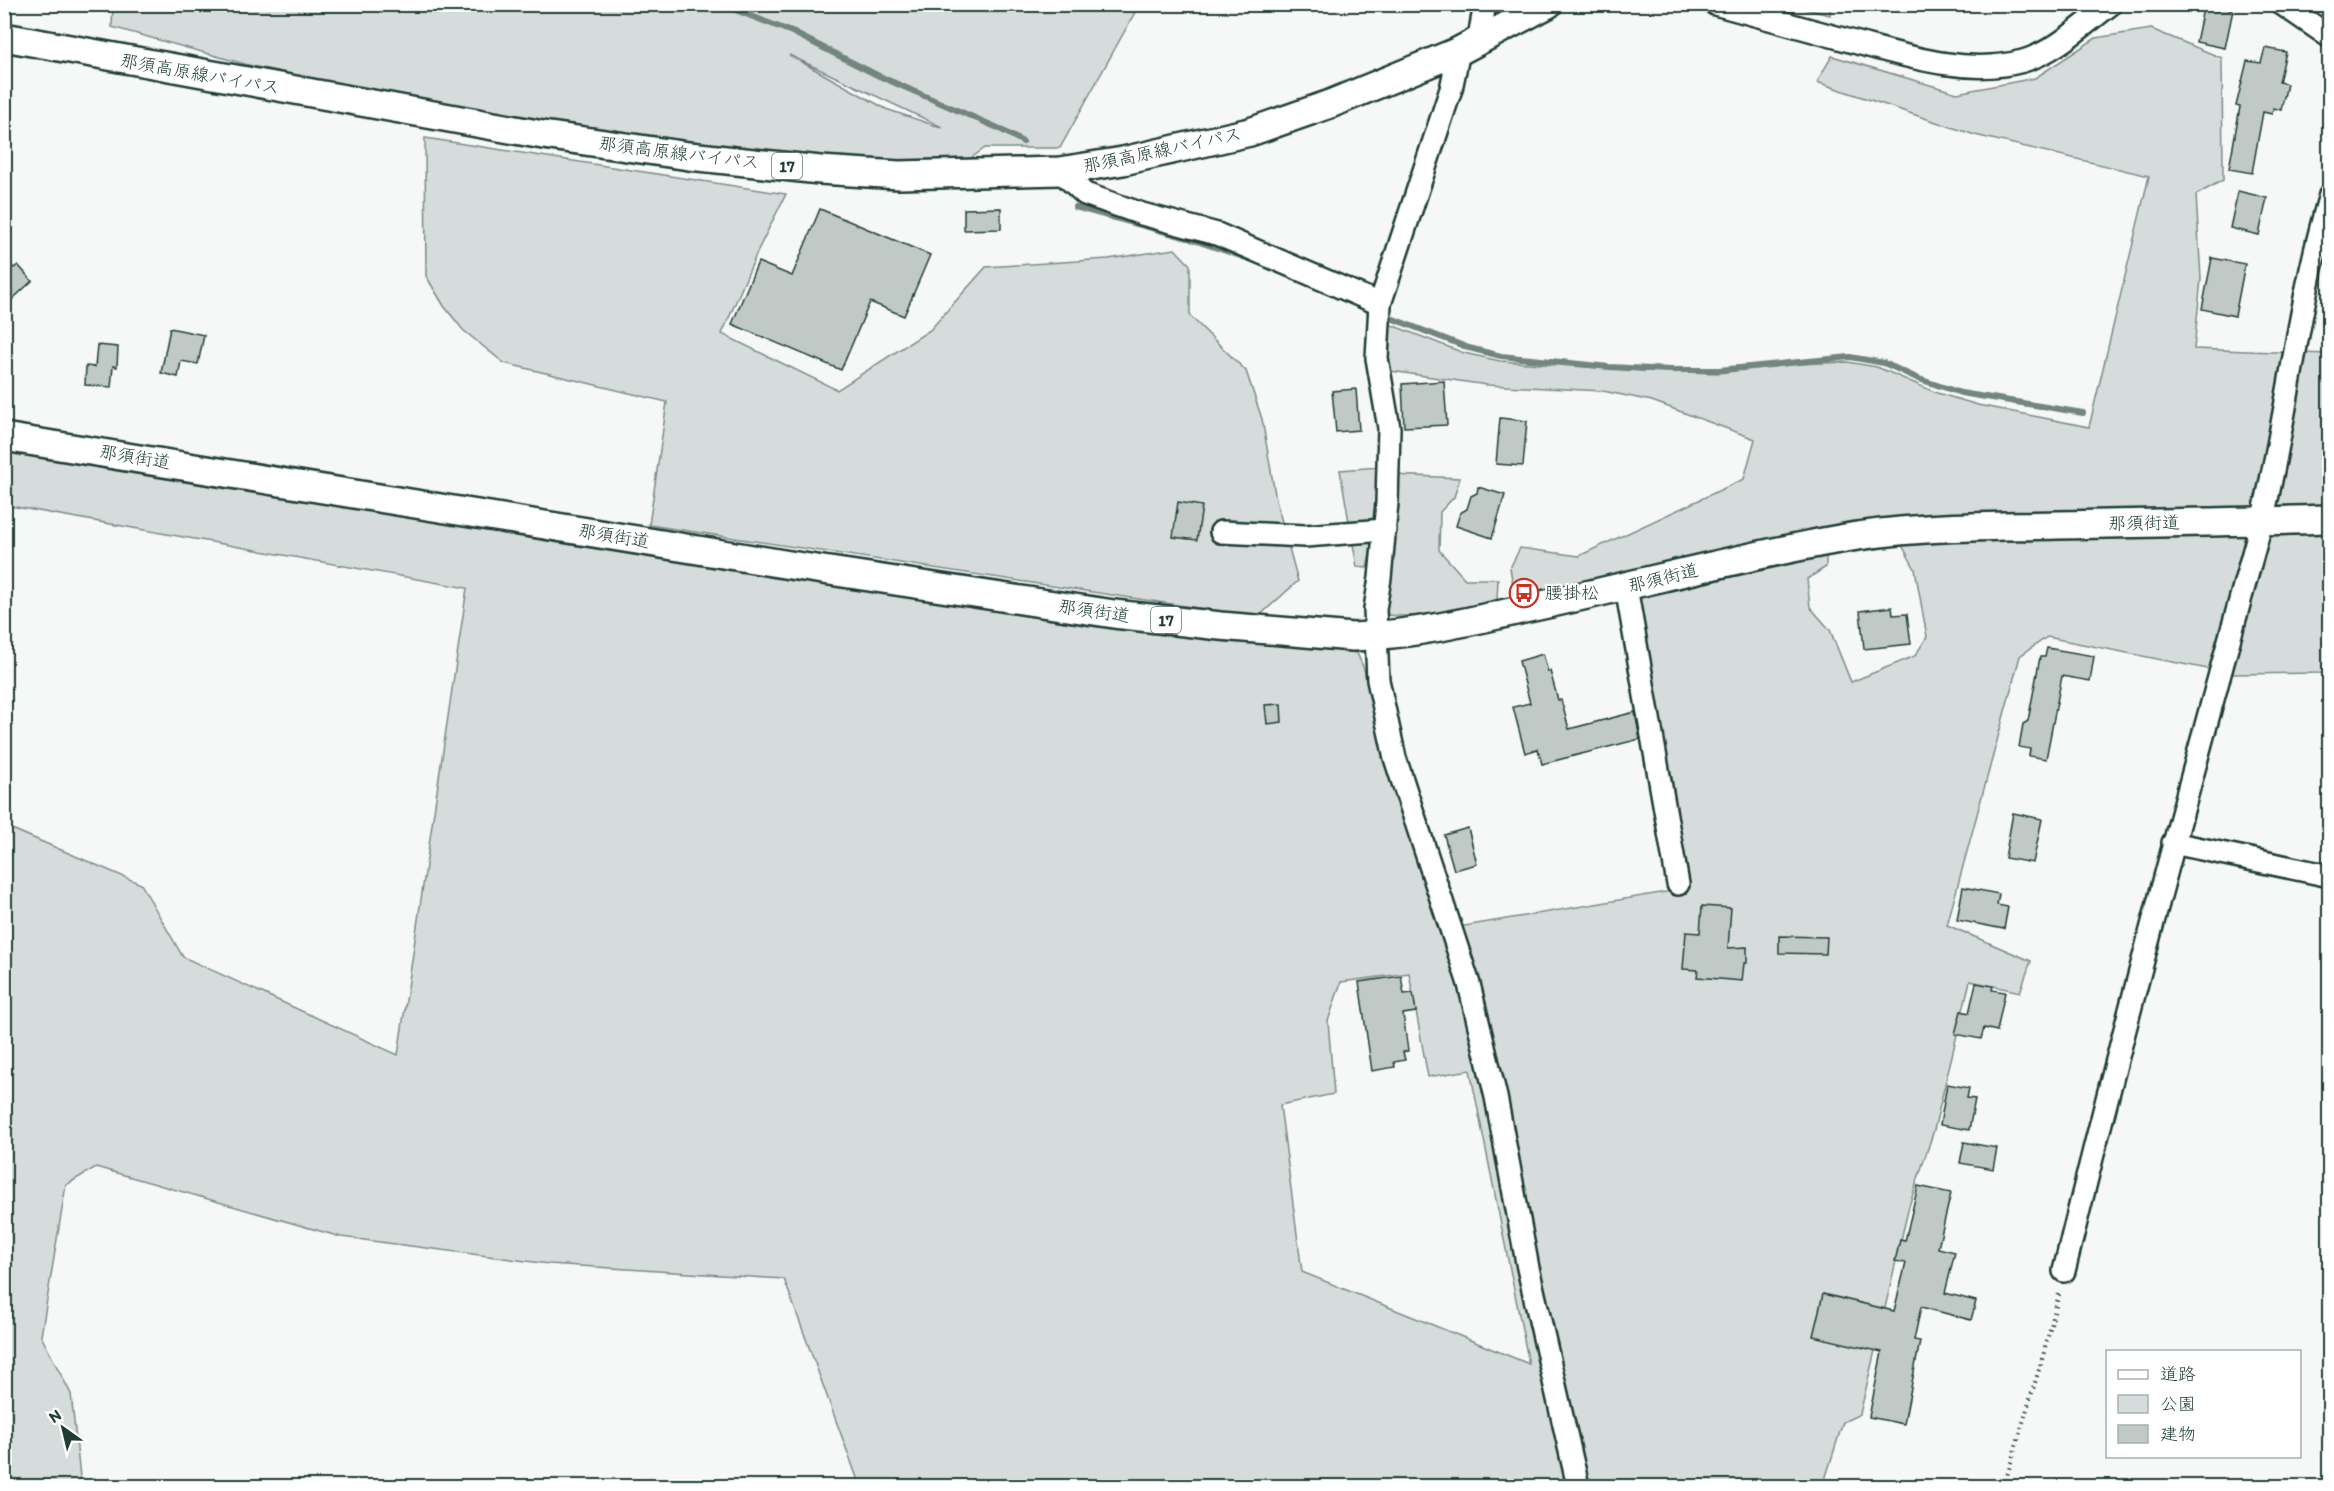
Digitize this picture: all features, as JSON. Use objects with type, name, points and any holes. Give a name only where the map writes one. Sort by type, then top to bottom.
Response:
[{"type":"main road","name":"那須高原線バイパス","points":[[4,37],[543,135],[689,156],[820,170],[899,175],[1060,171],[1132,159],[1250,132],[1330,104],[1468,47],[1539,6]]},
{"type":"main road","name":"那須街道","points":[[4,437],[790,565],[1114,614],[1353,637],[1435,627],[1626,587],[1757,555],[1881,532],[1970,527],[2330,519]]},
{"type":"street","points":[[1485,4],[1451,89],[1380,304],[1377,358],[1389,428],[1385,530],[1375,609],[1375,636],[1378,680],[1395,758],[1469,984],[1491,1074],[1528,1268],[1578,1486]]},
{"type":"street","points":[[1715,4],[1908,56],[1950,64],[1988,67],[2024,60],[2050,47],[2111,4]]},
{"type":"street","points":[[2282,4],[2330,37]]},
{"type":"street","points":[[1060,171],[1085,194],[1142,214],[1217,234],[1380,304]]},
{"type":"street","points":[[2064,1272],[2108,1090],[2173,843],[2262,521],[2330,195]]},
{"type":"street","points":[[1221,532],[1305,536],[1385,530]]},
{"type":"street","points":[[1626,587],[1678,884]]},
{"type":"street","points":[[2173,843],[2330,876]]},
{"type":"path","points":[[2004,1486],[2043,1356],[2064,1272]]},
{"type":"green space","points":[[113,4],[1139,5],[1060,148],[985,148],[964,163],[870,163],[697,148],[426,103],[252,66],[112,27]],"holes":[[[789,55],[942,127],[886,109]]]},
{"type":"green space","points":[[1788,5],[1831,5],[1830,15]]},
{"type":"green space","points":[[2151,29],[2222,58],[2223,180],[2196,195],[2201,279],[2194,349],[2329,354],[2329,673],[2233,674],[2047,637],[2020,656],[1947,925],[2031,961],[2020,992],[1970,981],[1934,1130],[1909,1206],[1860,1414],[1843,1422],[1823,1486],[860,1486],[784,1279],[549,1264],[341,1237],[96,1167],[66,1185],[41,1336],[71,1394],[81,1486],[5,1486],[5,826],[141,884],[183,957],[398,1055],[467,588],[5,505],[4,449],[1089,626],[1263,641],[1357,653],[1364,669],[1382,746],[1441,930],[1690,888],[1635,597],[1826,554],[1826,567],[1807,579],[1810,607],[1830,630],[1851,682],[1915,656],[1927,637],[1915,569],[1898,538],[1784,542],[1515,596],[1510,568],[1520,548],[1579,556],[1744,479],[1755,439],[1652,401],[1603,391],[1487,385],[1391,371],[1385,356],[1389,324],[1464,353],[1500,361],[1643,371],[1719,373],[1798,364],[1847,362],[1877,367],[1937,393],[1978,405],[2089,427],[2149,176],[1975,135],[1817,82],[1832,56],[1957,93],[2035,78],[2096,38]],"holes":[[[1409,973],[1428,1077],[1470,1070],[1529,1364],[1302,1272],[1280,1105],[1334,1094],[1328,1021],[1341,982]]]},
{"type":"green space","points":[[425,138],[786,194],[759,248],[722,334],[837,390],[930,330],[986,267],[1108,259],[1175,249],[1190,265],[1190,316],[1246,371],[1262,419],[1276,500],[1298,581],[1258,617],[649,525],[667,402],[504,363],[463,330],[444,306],[426,276]]},
{"type":"green space","points":[[1379,467],[1367,568],[1357,567],[1340,470]]},
{"type":"green space","points":[[1393,475],[1460,478],[1454,497],[1440,512],[1439,550],[1465,579],[1498,579],[1497,600],[1410,616],[1382,614]]},
{"type":"building","points":[[2204,4],[2233,10],[2225,48],[2196,42]]},
{"type":"building","points":[[2265,48],[2286,52],[2279,82],[2287,84],[2281,110],[2273,108],[2272,114],[2263,112],[2252,173],[2229,169],[2240,107],[2236,106],[2247,61],[2261,63]]},
{"type":"building","points":[[2238,191],[2267,198],[2259,235],[2230,228]]},
{"type":"building","points":[[1001,208],[1001,229],[964,230],[964,209]]},
{"type":"building","points":[[820,209],[930,255],[904,316],[870,302],[841,370],[732,324],[758,262],[792,276]]},
{"type":"building","points":[[4,258],[14,268],[18,265],[32,281],[4,307]]},
{"type":"building","points":[[2212,258],[2245,264],[2235,316],[2202,309]]},
{"type":"building","points":[[170,328],[204,335],[198,364],[181,361],[178,377],[161,373]]},
{"type":"building","points":[[97,345],[118,347],[117,367],[113,366],[111,387],[85,385],[86,366],[95,367]]},
{"type":"building","points":[[1444,381],[1447,425],[1404,427],[1402,384]]},
{"type":"building","points":[[1356,389],[1359,430],[1336,432],[1332,391]]},
{"type":"building","points":[[1500,418],[1527,421],[1523,466],[1496,464]]},
{"type":"building","points":[[1478,487],[1505,495],[1492,538],[1456,526],[1460,513],[1467,509],[1471,496],[1477,493]]},
{"type":"building","points":[[1178,502],[1202,506],[1197,540],[1173,537]]},
{"type":"building","points":[[1892,607],[1893,615],[1907,614],[1911,644],[1864,649],[1860,611]]},
{"type":"building","points":[[2047,648],[2094,656],[2090,681],[2062,676],[2046,759],[2029,756],[2030,749],[2019,747],[2023,724],[2028,721],[2040,657],[2045,657]]},
{"type":"building","points":[[1543,654],[1558,700],[1561,700],[1569,729],[1635,712],[1640,739],[1542,764],[1538,749],[1525,753],[1513,707],[1530,703],[1519,661]]},
{"type":"building","points":[[1281,704],[1282,722],[1267,724],[1265,705]]},
{"type":"building","points":[[2013,813],[2042,819],[2033,863],[2005,858]]},
{"type":"building","points":[[1468,828],[1477,864],[1454,870],[1444,835]]},
{"type":"building","points":[[1963,887],[1999,894],[1997,905],[2008,907],[2004,929],[1957,920]]},
{"type":"building","points":[[1702,906],[1731,908],[1728,948],[1747,947],[1747,963],[1744,963],[1742,981],[1697,977],[1698,970],[1683,969],[1686,932],[1700,933]]},
{"type":"building","points":[[1779,936],[1827,937],[1826,954],[1779,953]]},
{"type":"building","points":[[1401,976],[1404,994],[1413,993],[1416,1012],[1403,1014],[1408,1051],[1403,1052],[1405,1060],[1394,1062],[1395,1067],[1372,1071],[1359,982]]},
{"type":"building","points":[[1976,983],[1993,986],[1992,990],[2005,992],[1997,1031],[1984,1028],[1981,1039],[1955,1034],[1961,1011],[1969,1013]]},
{"type":"building","points":[[1947,1084],[1969,1088],[1967,1098],[1975,1099],[1969,1130],[1940,1125]]},
{"type":"building","points":[[1964,1142],[1997,1148],[1993,1169],[1960,1163]]},
{"type":"building","points":[[1918,1186],[1951,1193],[1938,1248],[1955,1252],[1945,1293],[1976,1301],[1971,1320],[1921,1307],[1914,1340],[1920,1341],[1904,1424],[1869,1417],[1882,1352],[1813,1336],[1823,1294],[1894,1311],[1906,1263],[1895,1261],[1900,1240],[1905,1241]]},
{"type":"waterway","points":[[720,4],[792,32],[879,76],[998,128],[1023,142]]},
{"type":"waterway","points":[[1075,207],[1188,238],[1249,259]]},
{"type":"waterway","points":[[1383,315],[1469,348],[1501,356],[1609,367],[1671,370],[1719,370],[1850,357],[1884,363],[1919,379],[1961,393],[2083,413]]},
{"type":"place","name":"腰掛松","points":[[1524,593]]}]
